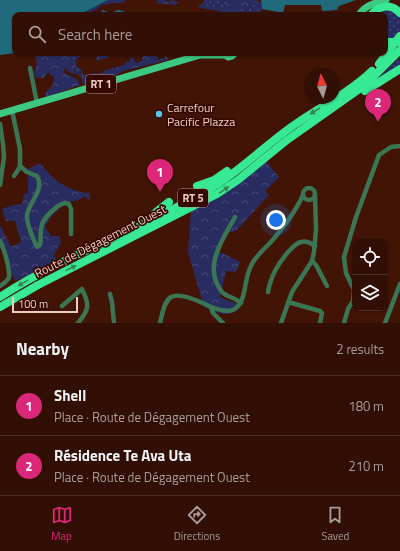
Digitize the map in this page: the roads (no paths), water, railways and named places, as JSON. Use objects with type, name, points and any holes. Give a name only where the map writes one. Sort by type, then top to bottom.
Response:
[{"type":"highway","points":[[370,12],[388,6],[400,12]]},
{"type":"highway","points":[[389,46],[400,36]]},
{"type":"highway","points":[[389,46],[400,43]]},
{"type":"highway","name":"Route de Dégagement Ouest","points":[[0,307],[38,285],[217,194],[238,180],[287,140],[322,117],[364,85],[388,62],[389,46]]},
{"type":"highway","name":"Route de Dégagement Ouest","points":[[0,297],[31,279],[211,188],[249,160],[275,138],[354,86],[379,64],[383,56]]},
{"type":"highway","points":[[322,117],[344,105],[400,69]]},
{"type":"highway","points":[[197,186],[214,180],[240,163],[249,160]]},
{"type":"highway","points":[[111,239],[169,202]]},
{"type":"main road","points":[[365,12],[365,8],[372,3],[386,0]]},
{"type":"main road","name":"RT 1","points":[[0,114],[198,56]]},
{"type":"street","points":[[30,68],[37,103]]},
{"type":"street","points":[[12,110],[20,149],[20,166],[14,176]]},
{"type":"street","points":[[0,124],[4,157],[0,185]]},
{"type":"street","points":[[344,323],[354,295],[354,290],[346,273],[344,264],[344,257],[348,242],[379,155],[391,147],[400,146]]},
{"type":"street","points":[[20,166],[27,172],[37,176],[39,181],[37,192],[27,217],[37,247],[40,245],[41,226],[43,222],[61,204],[68,203],[70,206],[71,234]]},
{"type":"street","points":[[281,323],[295,286],[312,261],[315,246],[315,210],[315,194],[312,189],[308,188],[304,190],[306,198],[315,210]]},
{"type":"street","points":[[160,323],[166,303],[174,296],[185,297],[226,311],[231,311],[238,307],[241,303],[247,273],[251,264],[286,223],[300,202],[306,198],[314,196],[315,194]]},
{"type":"street","points":[[235,217],[216,252],[214,266],[217,281],[222,291],[226,295],[237,299],[241,303]]},
{"type":"street","points":[[0,241],[5,253],[9,276],[0,286]]},
{"type":"street","points":[[268,292],[271,278],[276,268],[295,245],[303,241],[309,242],[315,246]]},
{"type":"street","points":[[312,261],[316,265],[326,286]]},
{"type":"street","points":[[385,323],[400,284]]},
{"type":"street","points":[[62,306],[82,289],[86,297],[87,310],[78,323]]},
{"type":"street","points":[[110,294],[114,323]]},
{"type":"street","points":[[288,302],[320,311],[322,313],[320,323]]},
{"type":"street","points":[[212,307],[213,312],[223,323]]},
{"type":"water","points":[[0,0],[108,0],[85,12],[12,12],[12,53],[0,55]]},
{"type":"water","points":[[261,0],[356,0],[339,6],[337,10],[322,11],[321,5],[285,5],[283,12],[262,9]]},
{"type":"water","points":[[118,10],[124,12],[113,12]]},
{"type":"place","name":"Carrefour Pacific Plazza","points":[[159,114]]},
{"type":"place","name":"Résidence Te Ava Uta","points":[[378,122]]},
{"type":"place","name":"Shell","points":[[160,192]]}]
